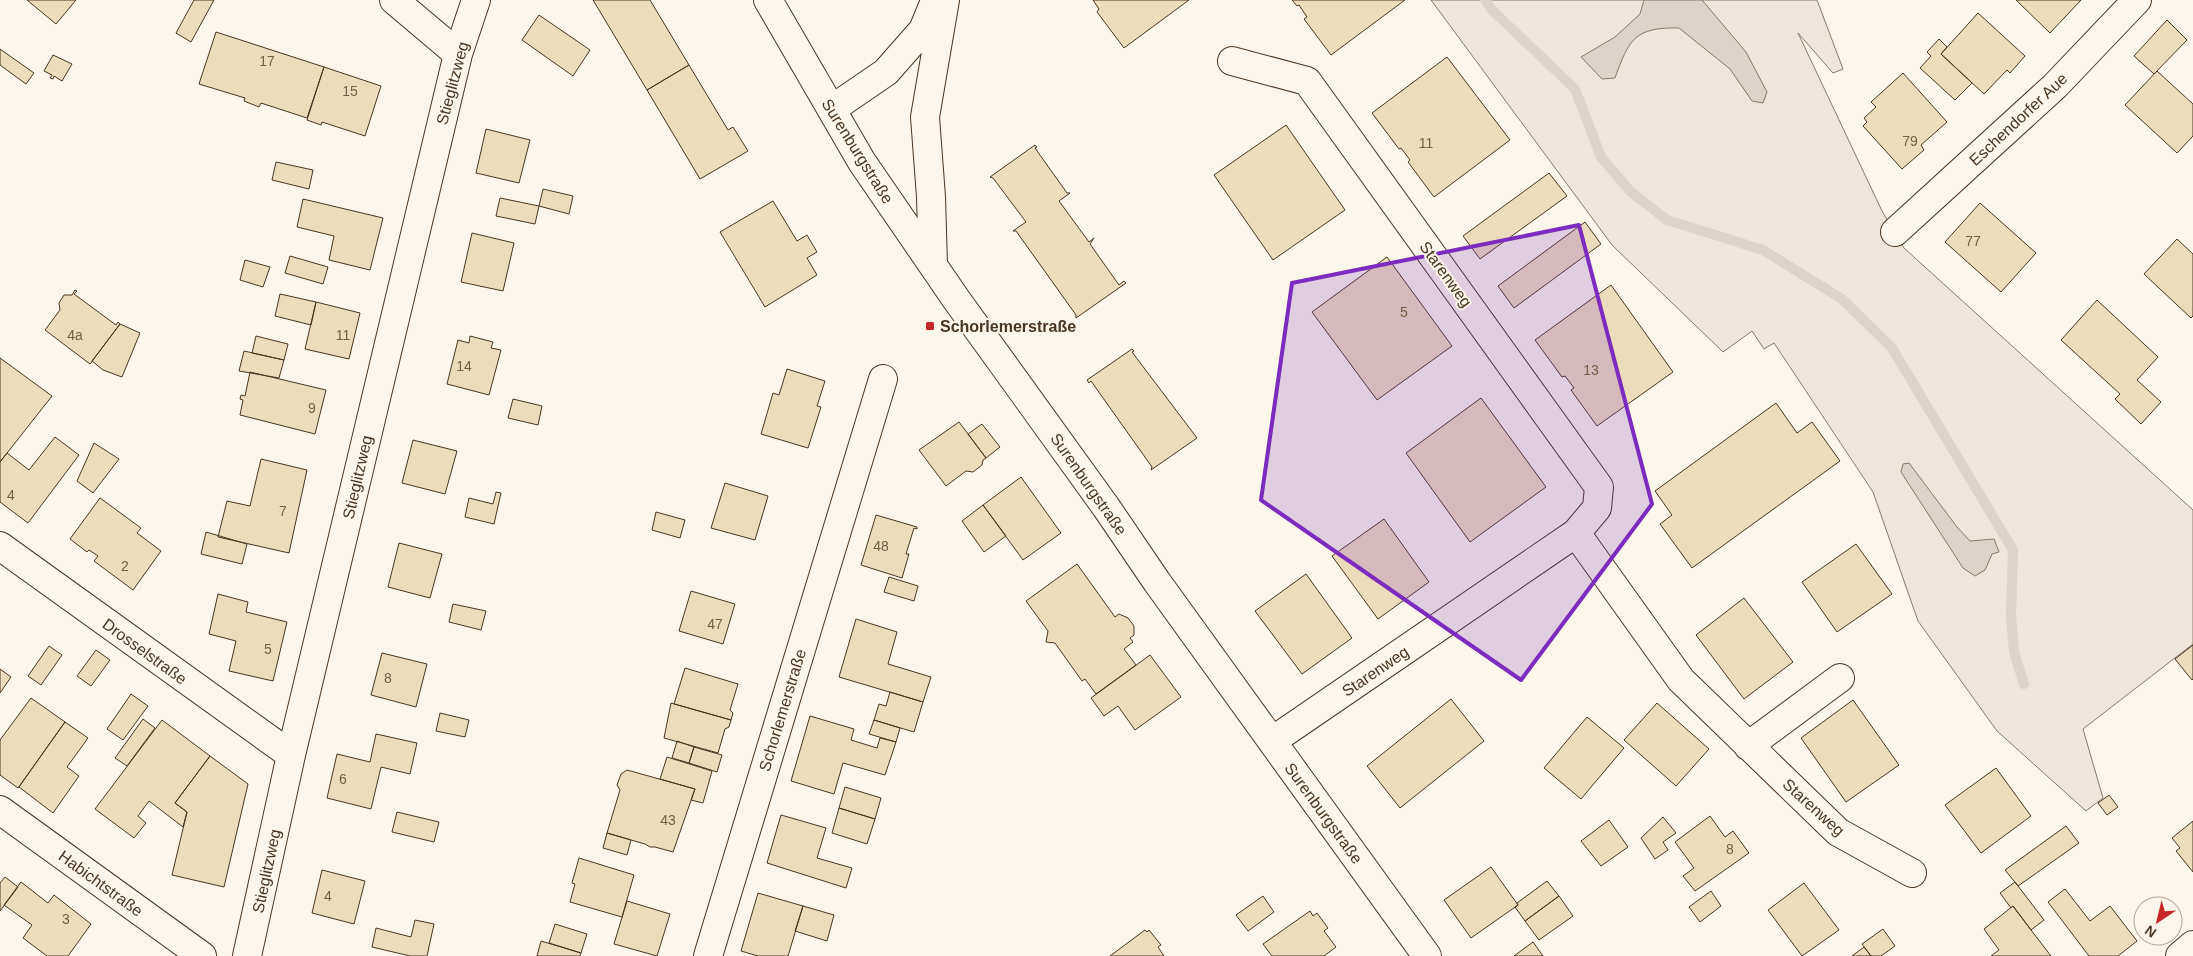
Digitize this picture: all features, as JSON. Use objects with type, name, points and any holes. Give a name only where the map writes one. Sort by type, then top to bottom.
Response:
[{"type":"street","points":[[394,0],[458,54]]},
{"type":"street","name":"Stieglitzweg","points":[[247,956],[291,756],[458,54],[476,0]]},
{"type":"street","name":"Surenburgstraße","points":[[768,0],[862,162],[1157,582],[1427,956]]},
{"type":"street","points":[[832,109],[886,72],[923,30],[936,0]]},
{"type":"street","points":[[933,264],[932,197],[925,117],[945,0]]},
{"type":"street","name":"Eschendorfer Aue","points":[[1895,232],[2055,86],[2136,0]]},
{"type":"street","name":"Starenweg","points":[[1232,61],[1307,81],[1599,487],[1597,508],[1576,533],[1272,741]]},
{"type":"street","name":"Schorlemerstraße","points":[[708,956],[883,379]]},
{"type":"street","name":"Starenweg","points":[[1576,533],[1681,680],[1838,832],[1912,873]]},
{"type":"street","name":"Drosselstraße","points":[[0,546],[291,756]]},
{"type":"street","points":[[1748,746],[1840,678]]},
{"type":"street","name":"Habichtstraße","points":[[0,810],[202,956]]},
{"type":"street","points":[[2180,956],[2193,945]]},
{"type":"highlighted area","points":[[1579,225],[1652,504],[1521,680],[1261,500],[1292,283]]},
{"type":"shaded area","points":[[1431,0],[1817,0],[1843,69],[1833,73],[1798,33],[1882,211],[1904,248],[2193,510],[2193,644],[2083,729],[2103,798],[2086,811],[1997,731],[1918,621],[1873,492],[1774,343],[1764,349],[1752,331],[1723,352],[1612,245]]},
{"type":"shaded area","points":[[1644,0],[1702,0],[1746,52],[1767,92],[1763,103],[1752,101],[1730,69],[1679,28],[1664,28],[1643,33],[1630,45],[1615,78],[1602,79],[1581,57],[1615,37],[1640,14]]},
{"type":"shaded area","points":[[1909,463],[1957,527],[1970,541],[1994,539],[1999,552],[1992,554],[1985,570],[1975,576],[1963,568],[1901,472],[1903,464]]},
{"type":"building","points":[[27,0],[76,0],[56,24]]},
{"type":"building","points":[[194,0],[214,0],[191,42],[176,33]]},
{"type":"building","points":[[593,0],[650,0],[689,65],[647,90]]},
{"type":"building","points":[[1093,0],[1189,0],[1124,48],[1097,12],[1099,9]]},
{"type":"building","points":[[1292,0],[1405,0],[1331,55],[1304,19],[1307,17],[1299,5],[1297,6]]},
{"type":"building","points":[[2016,0],[2081,0],[2050,33]]},
{"type":"building","points":[[1978,13],[2025,56],[2010,73],[2007,70],[1984,94],[1941,54]]},
{"type":"building","points":[[539,15],[590,50],[573,76],[522,40]]},
{"type":"building","points":[[2167,20],[2187,40],[2154,74],[2134,56]]},
{"type":"building","points":[[216,32],[324,67],[307,118],[261,103],[259,107],[244,101],[245,98],[199,84]]},
{"type":"building","points":[[1939,39],[1947,47],[1941,54],[1972,83],[1955,100],[1920,68],[1931,56],[1927,52]]},
{"type":"building","points":[[0,49],[34,73],[26,84],[0,65]]},
{"type":"building","points":[[53,55],[72,64],[62,81],[54,76],[53,79],[50,78],[52,75],[44,71]]},
{"type":"building","points":[[1447,57],[1510,140],[1434,197],[1408,162],[1410,160],[1401,148],[1399,149],[1372,113]]},
{"type":"building","points":[[689,65],[728,130],[733,127],[748,151],[700,179],[647,90]]},
{"type":"building","points":[[324,67],[381,86],[365,136],[322,122],[321,125],[307,120]]},
{"type":"building","points":[[2157,71],[2193,104],[2193,136],[2177,153],[2125,105]]},
{"type":"building","points":[[1903,73],[1947,122],[1921,145],[1924,150],[1902,169],[1863,126],[1867,122],[1864,118],[1876,107],[1871,102]]},
{"type":"building","points":[[1286,125],[1345,210],[1273,260],[1214,175]]},
{"type":"building","points":[[486,129],[530,140],[519,183],[476,173]]},
{"type":"building","points":[[1035,145],[1037,147],[1035,148],[1067,193],[1070,193],[1059,201],[1089,242],[1094,238],[1090,244],[1119,285],[1124,281],[1126,283],[1076,318],[1076,315],[1016,231],[1013,231],[1026,222],[993,178],[990,177]]},
{"type":"building","points":[[276,162],[313,170],[309,189],[272,180]]},
{"type":"building","points":[[1549,173],[1567,196],[1480,259],[1463,236]]},
{"type":"building","points":[[543,189],[573,196],[569,214],[539,206]]},
{"type":"building","points":[[500,198],[539,206],[535,224],[496,216]]},
{"type":"building","points":[[303,199],[383,218],[370,270],[329,260],[334,236],[297,227]]},
{"type":"building","points":[[773,201],[797,241],[807,235],[817,252],[807,258],[817,275],[765,307],[720,232]]},
{"type":"building","points":[[1980,203],[2036,253],[2001,292],[1945,242]]},
{"type":"building","points":[[1585,222],[1601,244],[1514,308],[1498,286]]},
{"type":"building","points":[[472,233],[514,243],[503,291],[461,282]]},
{"type":"building","points":[[2177,239],[2193,254],[2193,316],[2191,318],[2144,274]]},
{"type":"building","points":[[290,256],[328,267],[323,284],[285,273]]},
{"type":"building","points":[[1387,257],[1452,346],[1377,400],[1312,312]]},
{"type":"building","points":[[245,260],[270,267],[263,287],[240,280]]},
{"type":"building","points":[[1611,285],[1673,372],[1597,426],[1571,390],[1574,388],[1565,376],[1562,377],[1535,340]]},
{"type":"building","points":[[75,290],[77,291],[74,294],[116,325],[118,322],[120,324],[90,364],[45,330],[60,310],[59,303],[64,295],[72,295]]},
{"type":"building","points":[[280,294],[316,302],[311,325],[275,316]]},
{"type":"building","points":[[2097,300],[2158,357],[2137,380],[2161,402],[2141,424],[2115,399],[2120,394],[2061,340]]},
{"type":"building","points":[[316,302],[360,313],[349,359],[305,349]]},
{"type":"building","points":[[120,324],[140,333],[122,377],[103,370],[92,361]]},
{"type":"building","points":[[256,336],[288,344],[284,360],[252,353]]},
{"type":"building","points":[[470,336],[493,342],[491,348],[501,350],[489,395],[447,384],[458,340],[469,343]]},
{"type":"building","points":[[1132,349],[1134,351],[1132,352],[1197,438],[1151,470],[1152,467],[1091,381],[1089,383],[1087,380]]},
{"type":"building","points":[[244,351],[284,360],[279,378],[239,371]]},
{"type":"building","points":[[0,358],[52,396],[0,462]]},
{"type":"building","points":[[787,369],[825,381],[817,406],[821,407],[808,448],[761,434],[773,393],[779,395]]},
{"type":"building","points":[[250,372],[326,390],[315,434],[240,415],[243,400],[240,399],[241,395],[245,396]]},
{"type":"building","points":[[1481,398],[1546,487],[1470,542],[1406,453]]},
{"type":"building","points":[[513,399],[542,406],[538,425],[508,418]]},
{"type":"building","points":[[1776,403],[1797,433],[1812,422],[1840,461],[1692,568],[1660,524],[1672,515],[1655,491]]},
{"type":"building","points":[[959,422],[986,458],[983,460],[982,465],[973,472],[966,471],[946,486],[919,450]]},
{"type":"building","points":[[982,424],[1000,447],[986,458],[968,434]]},
{"type":"building","points":[[55,437],[79,455],[28,523],[0,502],[0,462],[7,453],[29,470]]},
{"type":"building","points":[[413,440],[457,451],[445,494],[402,483]]},
{"type":"building","points":[[94,443],[119,459],[93,493],[77,481]]},
{"type":"building","points":[[261,459],[307,470],[289,553],[218,537],[227,501],[250,506]]},
{"type":"building","points":[[1021,477],[1061,533],[1023,560],[983,505]]},
{"type":"building","points":[[725,483],[768,496],[755,540],[711,528]]},
{"type":"building","points":[[496,492],[501,493],[494,524],[465,517],[469,498],[493,504]]},
{"type":"building","points":[[100,498],[141,528],[137,533],[161,551],[133,590],[94,561],[98,556],[89,550],[87,552],[70,539]]},
{"type":"building","points":[[983,505],[1006,536],[984,552],[962,521]]},
{"type":"building","points":[[656,512],[685,520],[680,538],[652,530]]},
{"type":"building","points":[[876,515],[917,527],[917,529],[914,528],[906,554],[909,554],[902,578],[861,565]]},
{"type":"building","points":[[1384,519],[1429,582],[1378,619],[1332,556]]},
{"type":"building","points":[[206,532],[247,544],[242,564],[201,554]]},
{"type":"building","points":[[399,543],[442,554],[430,598],[388,587]]},
{"type":"building","points":[[1856,544],[1892,594],[1837,632],[1802,582]]},
{"type":"building","points":[[1077,564],[1115,617],[1119,614],[1128,618],[1134,626],[1134,635],[1130,638],[1133,642],[1124,649],[1136,665],[1096,694],[1085,679],[1082,681],[1055,643],[1046,642],[1048,631],[1026,601]]},
{"type":"building","points":[[1306,574],[1352,638],[1302,674],[1255,611]]},
{"type":"building","points":[[889,577],[918,586],[914,601],[884,592]]},
{"type":"building","points":[[691,591],[735,604],[723,644],[679,631]]},
{"type":"building","points":[[218,594],[248,602],[246,612],[287,622],[273,681],[229,671],[236,641],[209,634]]},
{"type":"building","points":[[1744,598],[1793,662],[1744,699],[1696,635]]},
{"type":"building","points":[[453,604],[486,611],[481,630],[449,622]]},
{"type":"building","points":[[856,619],[897,632],[888,664],[931,677],[923,702],[839,677]]},
{"type":"building","points":[[2193,645],[2193,679],[2192,680],[2175,659]]},
{"type":"building","points":[[49,646],[62,655],[41,685],[28,676]]},
{"type":"building","points":[[96,650],[110,660],[91,686],[77,676]]},
{"type":"building","points":[[382,653],[427,664],[416,707],[371,695]]},
{"type":"building","points":[[1150,655],[1181,697],[1135,730],[1118,706],[1104,716],[1091,698]]},
{"type":"building","points":[[685,668],[738,684],[730,710],[733,713],[731,720],[674,704]]},
{"type":"building","points":[[0,669],[11,677],[0,693]]},
{"type":"building","points":[[890,692],[923,702],[914,732],[874,720],[879,704],[886,706]]},
{"type":"building","points":[[131,694],[148,706],[123,740],[107,729]]},
{"type":"building","points":[[31,698],[65,722],[18,788],[0,775],[0,740]]},
{"type":"building","points":[[1451,699],[1484,741],[1400,808],[1367,766]]},
{"type":"building","points":[[1853,700],[1899,765],[1846,802],[1801,738]]},
{"type":"building","points":[[671,703],[731,720],[729,727],[725,729],[718,753],[664,738]]},
{"type":"building","points":[[1657,703],[1709,749],[1676,786],[1624,740]]},
{"type":"building","points":[[440,713],[469,720],[465,737],[436,731]]},
{"type":"building","points":[[810,716],[854,729],[851,740],[877,748],[880,738],[896,742],[885,775],[843,763],[834,794],[791,781]]},
{"type":"building","points":[[1587,717],[1624,748],[1581,799],[1544,768]]},
{"type":"building","points":[[143,719],[155,728],[127,766],[115,758]]},
{"type":"building","points":[[162,720],[210,756],[175,803],[187,812],[183,827],[149,801],[138,816],[146,823],[134,838],[95,809]]},
{"type":"building","points":[[874,720],[900,728],[896,742],[869,734]]},
{"type":"building","points":[[65,722],[88,738],[67,767],[79,776],[53,813],[19,787]]},
{"type":"building","points":[[376,734],[417,743],[410,774],[381,767],[371,809],[327,798],[337,754],[370,762]]},
{"type":"building","points":[[677,741],[694,747],[689,763],[672,758]]},
{"type":"building","points":[[694,747],[722,755],[717,772],[689,763]]},
{"type":"building","points":[[210,756],[248,784],[224,887],[172,875],[187,812],[175,803]]},
{"type":"building","points":[[667,757],[712,771],[703,803],[691,800],[695,789],[660,779]]},
{"type":"building","points":[[1996,768],[2031,816],[1981,853],[1945,805]]},
{"type":"building","points":[[627,770],[695,789],[673,852],[650,847],[607,833],[620,790],[617,785],[621,774]]},
{"type":"building","points":[[845,787],[881,798],[875,819],[839,808]]},
{"type":"building","points":[[2109,795],[2118,807],[2107,815],[2098,803]]},
{"type":"building","points":[[839,808],[875,819],[867,844],[832,833]]},
{"type":"building","points":[[397,812],[439,822],[434,842],[392,832]]},
{"type":"building","points":[[781,815],[826,828],[817,858],[852,868],[846,888],[767,863]]},
{"type":"building","points":[[1710,816],[1725,837],[1733,831],[1749,853],[1695,891],[1683,876],[1694,868],[1675,842]]},
{"type":"building","points":[[1663,817],[1676,833],[1663,842],[1668,850],[1655,859],[1641,838]]},
{"type":"building","points":[[1609,820],[1628,847],[1601,866],[1581,841]]},
{"type":"building","points":[[2193,821],[2193,872],[2176,851],[2180,848],[2172,838]]},
{"type":"building","points":[[2066,826],[2079,843],[2018,886],[2005,870]]},
{"type":"building","points":[[607,833],[631,840],[627,855],[603,848]]},
{"type":"building","points":[[579,858],[634,875],[622,917],[570,902],[575,884],[572,883]]},
{"type":"building","points":[[1491,867],[1518,905],[1471,938],[1444,900]]},
{"type":"building","points":[[322,870],[365,881],[354,924],[312,913]]},
{"type":"building","points":[[5,877],[18,887],[0,911],[0,883]]},
{"type":"building","points":[[1547,881],[1559,896],[1525,921],[1515,907],[1518,905],[1517,903]]},
{"type":"building","points":[[21,882],[48,903],[54,895],[91,924],[68,956],[47,956],[23,938],[32,925],[4,905]]},
{"type":"building","points":[[2015,882],[2044,920],[2031,930],[2013,906],[2011,908],[2000,893]]},
{"type":"building","points":[[1804,883],[1839,930],[1802,956],[1768,910]]},
{"type":"building","points":[[2065,889],[2090,921],[2110,906],[2133,936],[2133,944],[2118,956],[2089,956],[2048,902]]},
{"type":"building","points":[[1711,891],[1721,906],[1700,922],[1689,907]]},
{"type":"building","points":[[758,893],[803,906],[788,956],[758,956],[741,951]]},
{"type":"building","points":[[1263,896],[1274,912],[1248,931],[1236,915]]},
{"type":"building","points":[[1559,896],[1573,916],[1539,940],[1525,921]]},
{"type":"building","points":[[627,901],[670,914],[657,956],[614,944]]},
{"type":"building","points":[[803,906],[834,915],[827,941],[795,931]]},
{"type":"building","points":[[2013,906],[2051,956],[1991,956],[1999,950],[1984,929]]},
{"type":"building","points":[[1310,911],[1313,916],[1317,913],[1328,928],[1324,931],[1336,947],[1324,956],[1272,956],[1263,944]]},
{"type":"building","points":[[415,920],[434,924],[427,956],[410,956],[372,947],[376,928],[411,937]]},
{"type":"building","points":[[555,924],[587,934],[581,953],[549,943]]},
{"type":"building","points":[[1883,929],[1895,946],[1881,956],[1871,956],[1862,944]]},
{"type":"building","points":[[1145,930],[1147,932],[1149,930],[1161,945],[1158,947],[1164,956],[1110,956]]},
{"type":"building","points":[[541,941],[581,953],[580,956],[537,956]]},
{"type":"building","points":[[1533,942],[1543,956],[1514,956]]},
{"type":"building","points":[[1864,947],[1871,956],[1852,956]]},
{"type":"waterway","points":[[1485,0],[1492,10],[1575,89],[1601,157],[1631,192],[1667,220],[1763,250],[1842,299],[1892,348],[2013,550],[2011,616],[2014,652],[2024,684]]},
{"type":"place","name":"Schorlemerstraße","points":[[930,326]]}]
